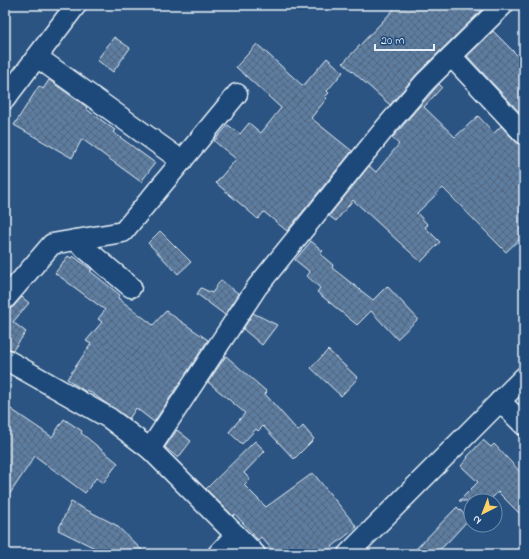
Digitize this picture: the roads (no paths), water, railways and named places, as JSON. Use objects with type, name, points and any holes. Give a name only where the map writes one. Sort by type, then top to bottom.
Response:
[{"type":"street","points":[[5,99],[76,5]]},
{"type":"street","points":[[150,449],[257,286],[386,127],[425,82],[503,5]]},
{"type":"street","points":[[37,57],[182,161]]},
{"type":"street","points":[[452,57],[524,134]]},
{"type":"street","points":[[5,299],[52,244],[123,232],[237,94]]},
{"type":"street","points":[[75,240],[131,287]]},
{"type":"street","points":[[5,359],[109,418],[150,449],[255,554]]},
{"type":"street","points":[[348,554],[524,377]]},
{"type":"street","points":[[500,401],[524,425]]},
{"type":"street","points":[[218,554],[236,535]]}]
